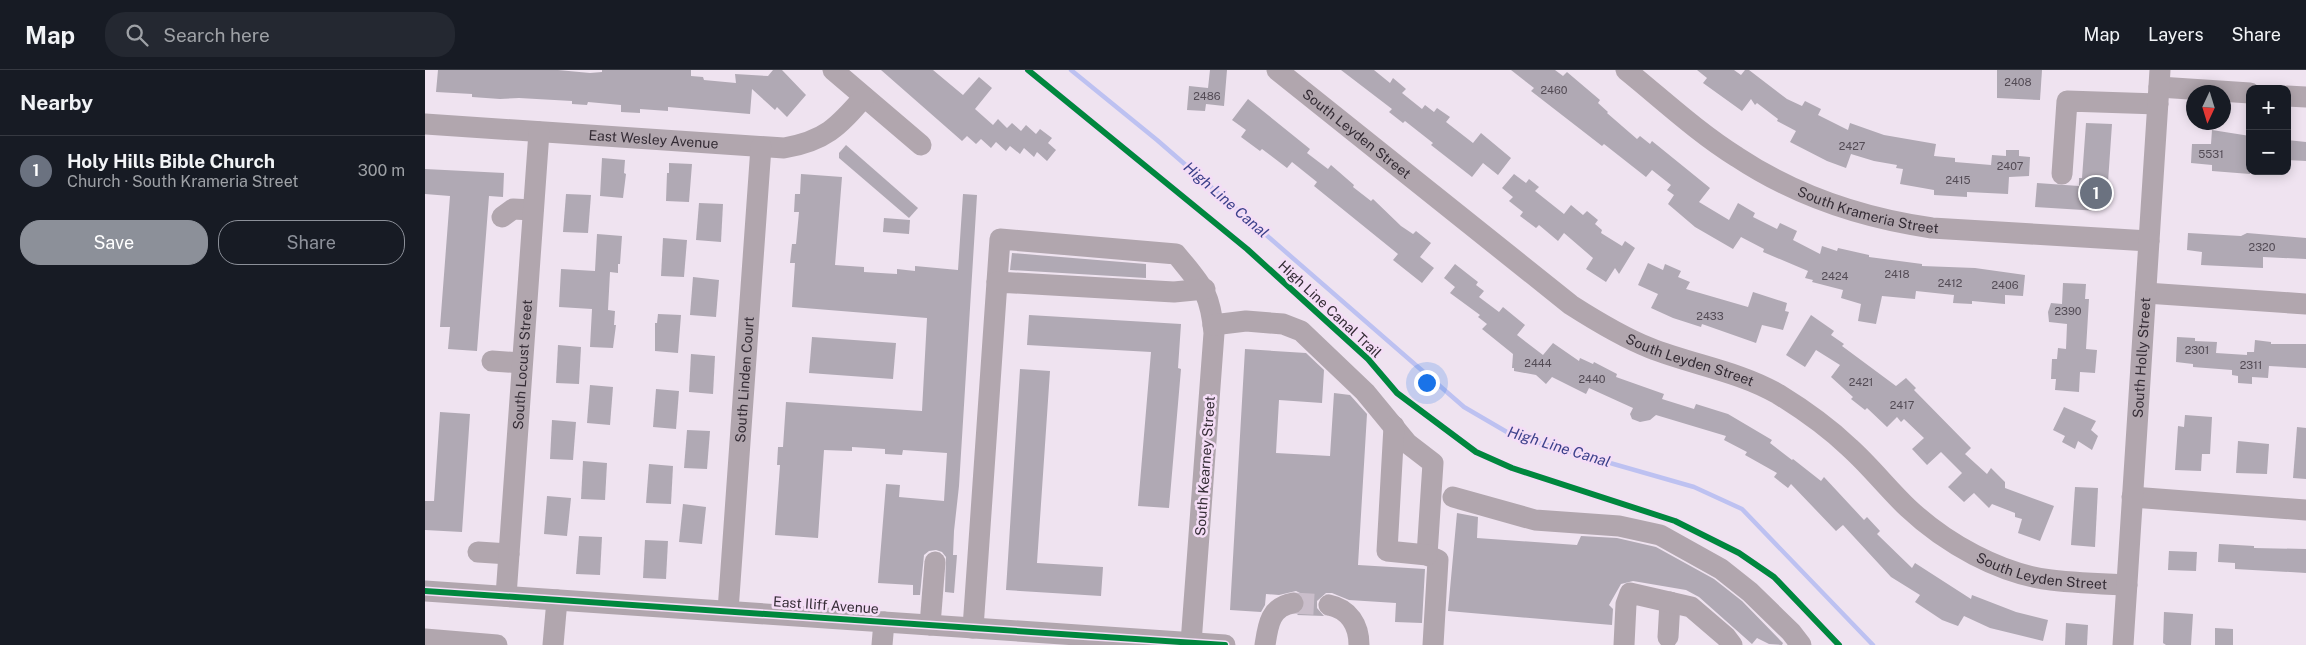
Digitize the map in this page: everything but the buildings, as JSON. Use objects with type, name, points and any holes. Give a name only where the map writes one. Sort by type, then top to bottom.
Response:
[{"type":"street","points":[[833,70],[921,145]]},
{"type":"street","name":"South Leyden Street","points":[[1277,70],[1571,305],[1598,322],[1643,345],[1720,369],[1776,393],[1829,429],[1908,508],[1949,540],[2004,567],[2034,577],[2051,580],[2127,585]]},
{"type":"street","name":"South Krameria Street","points":[[1626,70],[1737,157],[1797,191],[1848,210],[1901,223],[1932,228],[2149,241]]},
{"type":"street","points":[[2062,174],[2067,101],[2159,87],[2246,93]]},
{"type":"street","name":"South Holly Street","points":[[2123,645],[2159,87]]},
{"type":"street","points":[[2291,96],[2306,97]]},
{"type":"street","name":"East Wesley Avenue","points":[[425,124],[761,148],[784,148],[813,140],[841,124],[864,97]]},
{"type":"street","name":"South Locust Street","points":[[505,596],[539,132]]},
{"type":"street","name":"South Linden Court","points":[[728,611],[761,148]]},
{"type":"street","points":[[502,217],[513,209],[533,210]]},
{"type":"street","points":[[973,628],[1000,239],[1176,254],[1205,289]]},
{"type":"street","points":[[997,282],[1174,292],[1205,289]]},
{"type":"street","name":"South Kearney Street","points":[[1199,644],[1213,325],[1212,308],[1205,289]]},
{"type":"street","points":[[2146,293],[2306,304]]},
{"type":"street","points":[[1213,325],[1246,321],[1283,324],[1301,330],[1365,392],[1407,443],[1433,464],[1427,555]]},
{"type":"street","points":[[492,361],[522,363]]},
{"type":"street","points":[[1394,426],[1387,551],[1427,555],[1438,560],[1433,645]]},
{"type":"street","points":[[1453,497],[1535,520],[1619,526],[1660,535],[1721,568],[1750,592],[1791,632],[1801,645]]},
{"type":"street","points":[[2132,497],[2306,510]]},
{"type":"street","points":[[478,552],[509,554]]},
{"type":"street","points":[[930,625],[935,562]]},
{"type":"street","name":"East Iliff Avenue","points":[[425,591],[973,628],[1072,640],[1225,645]]},
{"type":"street","points":[[1624,645],[1626,604],[1630,592],[1691,607],[1726,637],[1732,645]]},
{"type":"street","points":[[553,645],[557,600]]},
{"type":"street","points":[[1669,637],[1670,602]]},
{"type":"street","points":[[1265,645],[1268,622],[1275,612],[1284,605],[1293,603]]},
{"type":"street","points":[[1329,605],[1346,612],[1350,617],[1359,636],[1359,645]]},
{"type":"street","points":[[882,645],[884,622]]},
{"type":"street","points":[[425,639],[497,645]]},
{"type":"waterway","name":"High Line Canal","points":[[1071,70],[1157,140],[1464,407],[1512,435],[1694,487],[1742,509],[1873,645]]},
{"type":"tunnel","points":[[1293,603],[1329,605]]},
{"type":"cycle path","name":"High Line Canal Trail","points":[[1028,70],[1247,249],[1368,359],[1397,393],[1476,452],[1512,468],[1675,521],[1739,553],[1774,577],[1839,645]]},
{"type":"cycle path","points":[[425,591],[1225,645]]},
{"type":"place","name":"Holy Hills Bible Church","points":[[2096,193]]}]
